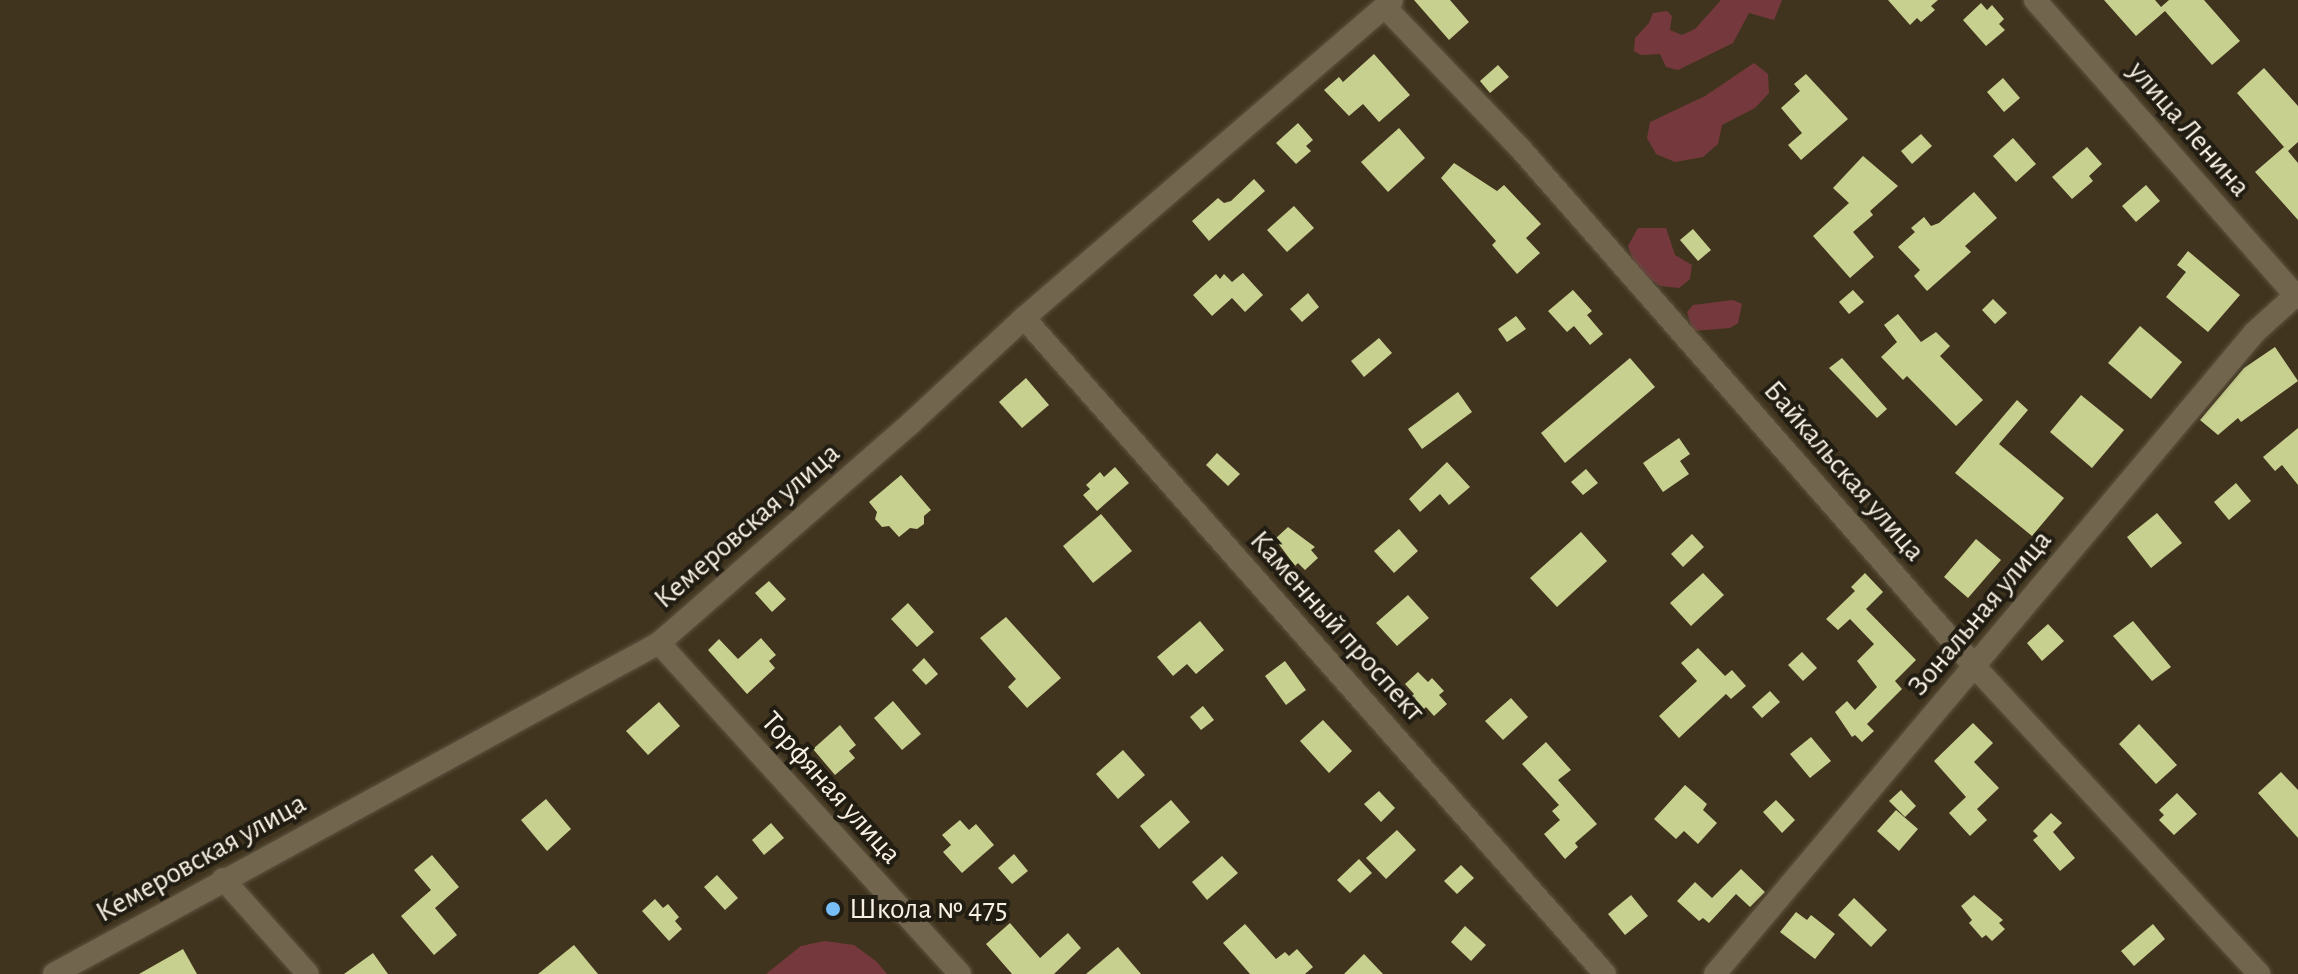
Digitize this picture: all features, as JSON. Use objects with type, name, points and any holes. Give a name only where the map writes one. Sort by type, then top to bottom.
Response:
[{"type":"street","name":"улица Ленина","points":[[2035,0],[2297,296]]},
{"type":"street","name":"Кемеровская улица","points":[[54,974],[659,643],[911,423],[1024,318],[1388,4]]},
{"type":"street","name":"Байкальская улица","points":[[1388,4],[1519,147],[1976,668],[2259,974]]},
{"type":"street","name":"Зональная улица","points":[[1715,974],[1976,668],[2255,332],[2297,296]]},
{"type":"street","name":"Каменный проспект","points":[[1024,318],[1605,974]]},
{"type":"street","name":"Торфяная улица","points":[[659,643],[960,974]]},
{"type":"street","points":[[223,879],[308,974]]},
{"type":"shaded area","points":[[1721,0],[1782,0],[1774,20],[1749,13],[1733,43],[1678,70],[1666,67],[1660,54],[1641,55],[1634,51],[1635,38],[1649,23],[1653,13],[1667,11],[1672,16],[1670,30],[1682,35],[1695,29]]},
{"type":"shaded area","points":[[1754,63],[1768,74],[1769,93],[1755,108],[1722,125],[1718,144],[1703,157],[1675,162],[1656,154],[1647,138],[1650,122],[1705,96]]},
{"type":"shaded area","points":[[1638,228],[1666,228],[1675,255],[1692,265],[1690,279],[1679,288],[1660,286],[1637,270],[1628,246]]},
{"type":"shaded area","points":[[1733,300],[1742,304],[1738,323],[1730,328],[1693,331],[1687,312],[1693,305]]},
{"type":"shaded area","points":[[824,941],[854,945],[877,962],[887,974],[766,974],[801,946]]},
{"type":"building","points":[[1414,0],[1450,0],[1469,22],[1449,40]]},
{"type":"building","points":[[1888,0],[1938,0],[1931,6],[1935,10],[1921,22],[1917,18],[1910,25]]},
{"type":"building","points":[[2104,0],[2155,0],[2161,7],[2169,0],[2204,0],[2240,41],[2212,65],[2165,11],[2136,36]]},
{"type":"building","points":[[1981,3],[1987,10],[1992,5],[2004,19],[1999,24],[2005,30],[1986,46],[1963,20]]},
{"type":"building","points":[[1374,54],[1410,95],[1379,122],[1363,104],[1349,116],[1324,90],[1339,77],[1343,82]]},
{"type":"building","points":[[1498,65],[1509,77],[1490,93],[1480,81]]},
{"type":"building","points":[[2264,68],[2298,106],[2298,142],[2288,151],[2298,163],[2298,220],[2255,172],[2284,147],[2237,93]]},
{"type":"building","points":[[1806,74],[1848,119],[1801,160],[1788,145],[1802,133],[1781,108],[1800,91],[1794,84]]},
{"type":"building","points":[[2003,78],[2020,98],[2004,112],[1987,92]]},
{"type":"building","points":[[1298,123],[1313,140],[1306,146],[1311,151],[1296,164],[1276,143]]},
{"type":"building","points":[[1399,128],[1425,158],[1388,192],[1361,162]]},
{"type":"building","points":[[1921,134],[1932,146],[1912,164],[1901,151]]},
{"type":"building","points":[[2013,138],[2036,164],[2016,182],[1993,156]]},
{"type":"building","points":[[2087,147],[2102,164],[2089,176],[2093,181],[2072,199],[2052,177]]},
{"type":"building","points":[[1863,156],[1898,186],[1870,211],[1873,215],[1853,232],[1874,257],[1850,278],[1813,236],[1849,203],[1833,188]]},
{"type":"building","points":[[1454,163],[1497,191],[1504,185],[1541,224],[1526,238],[1540,253],[1517,274],[1492,245],[1496,241],[1441,178]]},
{"type":"building","points":[[1254,179],[1265,191],[1209,241],[1192,221],[1218,198],[1224,203],[1231,201]]},
{"type":"building","points":[[2146,185],[2160,201],[2136,222],[2122,206]]},
{"type":"building","points":[[1974,192],[1997,218],[1965,246],[1971,252],[1927,291],[1914,276],[1920,270],[1898,247],[1915,232],[1911,228],[1924,217],[1931,226],[1939,223]]},
{"type":"building","points":[[1294,206],[1314,228],[1287,252],[1267,230]]},
{"type":"building","points":[[1693,229],[1711,250],[1698,261],[1680,240]]},
{"type":"building","points":[[2188,251],[2240,295],[2208,332],[2166,297],[2186,272],[2177,265]]},
{"type":"building","points":[[1243,273],[1263,295],[1245,312],[1232,298],[1212,316],[1193,295],[1216,274],[1220,279],[1224,274],[1232,282]]},
{"type":"building","points":[[1573,290],[1592,311],[1587,315],[1603,334],[1590,345],[1574,326],[1567,332],[1548,311]]},
{"type":"building","points":[[1853,290],[1864,302],[1849,314],[1839,302]]},
{"type":"building","points":[[1308,293],[1319,307],[1302,322],[1290,309]]},
{"type":"building","points":[[1993,299],[2007,313],[1995,324],[1982,310]]},
{"type":"building","points":[[1898,314],[1921,342],[1936,332],[1950,346],[1940,356],[1983,400],[1956,426],[1907,376],[1903,380],[1881,357],[1897,342],[1884,325]]},
{"type":"building","points":[[1516,316],[1526,329],[1507,342],[1498,329]]},
{"type":"building","points":[[2140,326],[2182,362],[2151,399],[2108,363]]},
{"type":"building","points":[[1379,338],[1392,353],[1364,377],[1351,361]]},
{"type":"building","points":[[2275,347],[2298,381],[2241,422],[2238,418],[2218,435],[2200,420],[2244,368]]},
{"type":"building","points":[[1630,358],[1655,387],[1565,463],[1541,433]]},
{"type":"building","points":[[1842,358],[1887,409],[1877,418],[1829,368]]},
{"type":"building","points":[[1026,378],[1049,405],[1022,428],[999,402]]},
{"type":"building","points":[[1458,392],[1472,412],[1422,449],[1408,429]]},
{"type":"building","points":[[2081,395],[2124,430],[2092,468],[2050,432]]},
{"type":"building","points":[[2017,400],[2028,410],[1999,444],[2064,498],[2032,536],[1955,473]]},
{"type":"building","points":[[2298,428],[2298,485],[2282,465],[2275,471],[2263,457]]},
{"type":"building","points":[[1679,438],[1690,454],[1680,461],[1689,474],[1663,492],[1643,463]]},
{"type":"building","points":[[1217,453],[1240,474],[1228,486],[1206,465]]},
{"type":"building","points":[[1447,462],[1470,487],[1449,505],[1440,494],[1420,512],[1409,499]]},
{"type":"building","points":[[1115,467],[1129,483],[1097,511],[1083,495],[1090,489],[1086,485],[1100,472],[1104,477]]},
{"type":"building","points":[[1586,469],[1598,483],[1583,495],[1571,482]]},
{"type":"building","points":[[901,475],[931,510],[924,516],[924,524],[917,529],[910,528],[899,537],[889,526],[882,527],[875,519],[877,512],[869,502]]},
{"type":"building","points":[[2236,483],[2251,501],[2229,520],[2214,502]]},
{"type":"building","points":[[2157,513],[2182,543],[2151,568],[2127,537]]},
{"type":"building","points":[[1101,514],[1132,551],[1093,583],[1063,546]]},
{"type":"building","points":[[1288,527],[1315,547],[1311,550],[1318,558],[1305,570],[1298,563],[1295,566],[1275,539]]},
{"type":"building","points":[[1399,529],[1418,551],[1394,573],[1374,551]]},
{"type":"building","points":[[1581,532],[1607,561],[1557,607],[1530,578]]},
{"type":"building","points":[[1692,534],[1704,547],[1683,567],[1671,554]]},
{"type":"building","points":[[1976,539],[2001,560],[1968,598],[1944,577]]},
{"type":"building","points":[[1703,573],[1724,595],[1691,626],[1670,603]]},
{"type":"building","points":[[1865,573],[1883,592],[1866,609],[1916,660],[1895,681],[1902,689],[1867,724],[1874,731],[1862,742],[1855,735],[1852,737],[1835,712],[1847,701],[1855,710],[1877,687],[1857,661],[1874,644],[1850,619],[1838,630],[1826,619],[1855,591],[1851,587]]},
{"type":"building","points":[[769,581],[786,599],[772,612],[755,593]]},
{"type":"building","points":[[1408,595],[1429,618],[1397,646],[1376,623]]},
{"type":"building","points":[[908,603],[934,632],[917,647],[891,619]]},
{"type":"building","points":[[1006,617],[1061,678],[1027,708],[1008,687],[1016,679],[980,638]]},
{"type":"building","points":[[1200,621],[1224,650],[1196,674],[1187,664],[1173,676],[1157,657]]},
{"type":"building","points":[[2133,621],[2171,667],[2152,681],[2113,636]]},
{"type":"building","points":[[2048,624],[2064,641],[2042,661],[2027,643]]},
{"type":"building","points":[[761,638],[776,655],[769,661],[775,668],[747,694],[708,650],[719,639],[738,659]]},
{"type":"building","points":[[1698,648],[1725,676],[1732,670],[1746,686],[1731,699],[1726,694],[1679,738],[1659,716],[1697,681],[1681,663]]},
{"type":"building","points":[[1802,652],[1817,668],[1803,681],[1788,665]]},
{"type":"building","points":[[924,658],[938,674],[926,685],[912,670]]},
{"type":"building","points":[[1285,661],[1306,690],[1286,705],[1265,676]]},
{"type":"building","points":[[1418,672],[1428,682],[1432,678],[1444,691],[1439,695],[1447,704],[1434,716],[1426,707],[1422,711],[1410,698],[1414,694],[1405,684]]},
{"type":"building","points":[[1770,691],[1780,702],[1762,718],[1752,707]]},
{"type":"building","points":[[1511,698],[1528,717],[1503,740],[1485,721]]},
{"type":"building","points":[[893,701],[921,734],[902,750],[874,718]]},
{"type":"building","points":[[659,702],[680,726],[648,755],[626,731]]},
{"type":"building","points":[[1203,706],[1214,720],[1201,730],[1190,717]]},
{"type":"building","points":[[1323,720],[1352,751],[1329,773],[1300,741]]},
{"type":"building","points":[[1973,723],[1993,743],[1974,762],[1999,788],[1977,809],[1987,820],[1970,836],[1949,813],[1966,797],[1934,761]]},
{"type":"building","points":[[2139,724],[2177,765],[2156,784],[2119,744]]},
{"type":"building","points":[[840,725],[856,745],[849,751],[855,758],[835,775],[813,749]]},
{"type":"building","points":[[1811,737],[1831,761],[1810,778],[1790,754]]},
{"type":"building","points":[[1546,742],[1571,770],[1558,780],[1597,824],[1575,843],[1578,847],[1565,859],[1544,834],[1560,820],[1552,811],[1559,805],[1522,764]]},
{"type":"building","points":[[1123,750],[1145,775],[1118,799],[1096,774]]},
{"type":"building","points":[[2281,772],[2298,790],[2298,838],[2258,793]]},
{"type":"building","points":[[1685,785],[1707,804],[1703,810],[1717,823],[1698,844],[1684,831],[1676,839],[1654,819]]},
{"type":"building","points":[[1901,790],[1916,806],[1905,817],[1889,801]]},
{"type":"building","points":[[1379,791],[1395,808],[1381,822],[1364,804]]},
{"type":"building","points":[[2177,793],[2197,814],[2174,835],[2159,820],[2164,815],[2159,810]]},
{"type":"building","points":[[546,799],[571,829],[547,851],[521,820]]},
{"type":"building","points":[[1171,800],[1190,822],[1159,849],[1140,826]]},
{"type":"building","points":[[1776,800],[1795,820],[1782,833],[1763,812]]},
{"type":"building","points":[[1896,810],[1918,829],[1899,851],[1877,831]]},
{"type":"building","points":[[2051,813],[2062,823],[2053,832],[2075,858],[2060,871],[2033,840],[2038,836],[2033,831]]},
{"type":"building","points":[[960,820],[969,830],[976,824],[994,845],[962,873],[943,852],[951,845],[942,835]]},
{"type":"building","points":[[771,823],[784,838],[764,855],[752,840]]},
{"type":"building","points":[[1397,830],[1416,850],[1386,879],[1366,858]]},
{"type":"building","points":[[1014,854],[1028,871],[1012,884],[998,868]]},
{"type":"building","points":[[432,855],[459,887],[435,908],[457,935],[434,955],[401,916],[431,890],[414,870]]},
{"type":"building","points":[[1222,856],[1238,873],[1207,900],[1192,882]]},
{"type":"building","points":[[1359,859],[1372,873],[1350,893],[1337,880]]},
{"type":"building","points":[[1461,865],[1474,878],[1457,894],[1444,881]]},
{"type":"building","points":[[1741,869],[1765,892],[1750,907],[1736,894],[1709,923],[1703,918],[1699,921],[1677,901],[1695,882],[1712,898]]},
{"type":"building","points":[[717,875],[738,898],[725,910],[704,887]]},
{"type":"building","points":[[1631,895],[1648,916],[1625,935],[1608,914]]},
{"type":"building","points":[[1974,895],[2003,920],[1999,923],[2005,929],[1992,941],[1986,935],[1982,938],[1969,923],[1972,920],[1961,906]]},
{"type":"building","points":[[1854,898],[1887,930],[1871,947],[1838,915]]},
{"type":"building","points":[[655,899],[663,908],[668,904],[679,917],[675,921],[682,929],[669,941],[642,911]]},
{"type":"building","points":[[1796,912],[1807,920],[1811,915],[1835,934],[1815,959],[1780,932]]},
{"type":"building","points":[[1010,923],[1040,958],[1068,933],[1081,948],[1054,974],[1012,974],[986,944]]},
{"type":"building","points":[[1245,924],[1276,959],[1285,952],[1289,956],[1297,949],[1313,967],[1305,974],[1250,974],[1223,943]]},
{"type":"building","points":[[2153,924],[2165,939],[2134,966],[2121,951]]},
{"type":"building","points":[[1465,926],[1486,945],[1471,961],[1451,942]]},
{"type":"building","points":[[574,945],[598,974],[538,974]]},
{"type":"building","points":[[1118,947],[1141,974],[1086,974]]},
{"type":"building","points":[[183,949],[197,974],[139,974]]},
{"type":"building","points":[[373,953],[388,974],[344,974]]},
{"type":"building","points":[[1364,954],[1383,974],[1344,974]]},
{"type":"place","name":"Школа № 475","points":[[833,909]]}]
